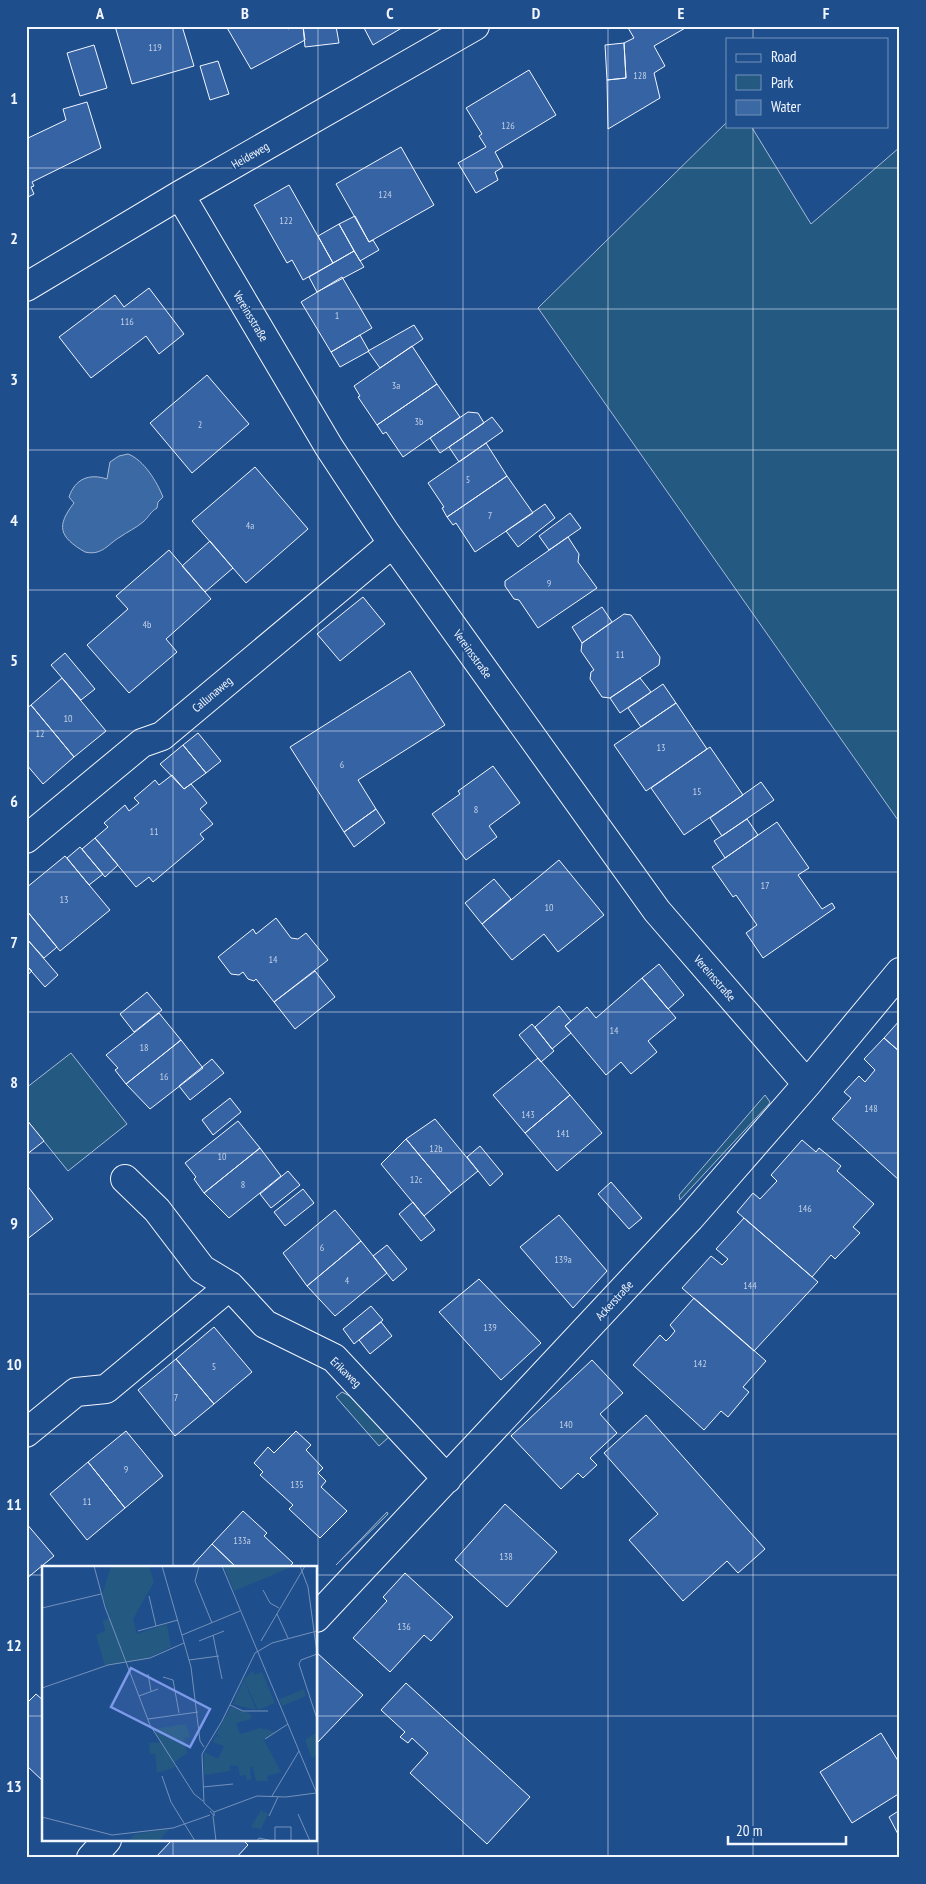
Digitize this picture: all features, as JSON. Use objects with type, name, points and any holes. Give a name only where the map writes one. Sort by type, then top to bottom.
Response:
[{"type":"street","name":"Heideweg","points":[[26,287],[180,195],[475,26]]},
{"type":"street","name":"Vereinsstraße","points":[[180,195],[329,447],[393,543],[657,910],[807,1084]]},
{"type":"street","name":"Callunaweg","points":[[26,839],[142,743],[162,736],[393,543]]},
{"type":"street","name":"Ackerstraße","points":[[318,1616],[690,1218],[807,1084],[900,972]]},
{"type":"street","name":"Erikaweg","points":[[125,1179],[157,1210],[202,1269],[230,1286],[265,1324],[334,1358],[447,1479]]},
{"type":"street","points":[[26,1433],[76,1392],[106,1389],[230,1286]]},
{"type":"street","points":[[91,1858],[105,1842]]},
{"type":"green space","points":[[726,123],[726,128],[752,128],[811,224],[900,147],[900,823],[538,308]]},
{"type":"green space","points":[[71,1053],[127,1124],[68,1171],[26,1119],[26,1088]]},
{"type":"green space","points":[[765,1095],[770,1102],[769,1104],[680,1200],[679,1195]]},
{"type":"green space","points":[[342,1392],[361,1402],[390,1436],[379,1446],[336,1397]]},
{"type":"green space","points":[[387,1512],[388,1514],[336,1565]]},
{"type":"water","points":[[128,454],[145,466],[154,478],[163,497],[158,502],[157,508],[140,524],[104,549],[91,553],[85,552],[76,547],[65,536],[63,530],[64,518],[74,503],[69,497],[75,486],[84,479],[100,477],[107,479],[110,462],[119,456]]},
{"type":"building","points":[[115,26],[149,26],[150,28],[182,26],[194,66],[132,84]]},
{"type":"building","points":[[226,26],[286,26],[288,29],[294,26],[303,26],[305,40],[251,69]]},
{"type":"building","points":[[303,26],[336,26],[339,43],[305,47]]},
{"type":"building","points":[[363,26],[405,26],[373,45]]},
{"type":"building","points":[[627,26],[687,27],[654,46],[665,66],[654,73],[660,98],[608,129],[607,80],[626,78],[624,43],[634,38]]},
{"type":"building","points":[[624,43],[626,78],[607,80],[605,45]]},
{"type":"building","points":[[94,45],[107,88],[80,96],[67,53]]},
{"type":"building","points":[[218,61],[229,94],[210,100],[200,66]]},
{"type":"building","points":[[529,70],[556,115],[495,152],[503,167],[495,172],[498,180],[476,193],[458,163],[486,147],[479,136],[482,134],[466,108]]},
{"type":"building","points":[[87,102],[101,148],[32,182],[34,186],[31,187],[34,194],[26,198],[26,139],[66,120],[63,109]]},
{"type":"building","points":[[401,147],[434,205],[369,242],[336,184]]},
{"type":"building","points":[[289,185],[333,263],[303,280],[292,260],[287,263],[254,205]]},
{"type":"building","points":[[355,216],[369,242],[373,240],[379,250],[360,261],[339,224]]},
{"type":"building","points":[[339,224],[354,251],[333,263],[318,236]]},
{"type":"building","points":[[354,251],[364,267],[317,292],[309,277]]},
{"type":"building","points":[[342,277],[372,328],[331,352],[301,302]]},
{"type":"building","points":[[149,288],[184,334],[159,354],[146,336],[91,378],[59,337],[115,295],[124,307]]},
{"type":"building","points":[[414,325],[423,339],[380,368],[368,351]]},
{"type":"building","points":[[360,335],[369,351],[340,367],[331,352]]},
{"type":"building","points":[[412,346],[437,384],[377,425],[358,397],[360,396],[354,386]]},
{"type":"building","points":[[207,375],[249,424],[192,473],[150,423]]},
{"type":"building","points":[[437,384],[460,417],[403,457],[386,432],[383,434],[377,425]]},
{"type":"building","points":[[468,412],[478,413],[484,423],[440,453],[430,438]]},
{"type":"building","points":[[492,417],[503,431],[459,462],[449,447]]},
{"type":"building","points":[[486,443],[507,476],[447,517],[442,508],[444,507],[428,483]]},
{"type":"building","points":[[255,467],[308,529],[246,583],[192,521]]},
{"type":"building","points":[[507,476],[533,513],[475,552],[456,523],[453,525],[447,517]]},
{"type":"building","points":[[545,504],[555,518],[518,547],[506,531]]},
{"type":"building","points":[[570,513],[581,528],[549,550],[539,536]]},
{"type":"building","points":[[568,537],[579,554],[578,562],[597,588],[538,628],[519,600],[514,599],[505,586],[505,581]]},
{"type":"building","points":[[210,541],[233,568],[205,592],[182,566]]},
{"type":"building","points":[[169,550],[211,599],[166,639],[177,652],[129,693],[87,645],[128,609],[116,596]]},
{"type":"building","points":[[363,597],[385,624],[340,661],[317,634]]},
{"type":"building","points":[[602,607],[612,622],[582,643],[572,627]]},
{"type":"building","points":[[624,614],[631,615],[660,657],[659,665],[610,698],[602,697],[590,679],[591,672],[594,670],[581,651],[582,643]]},
{"type":"building","points":[[65,653],[95,689],[81,700],[51,665]]},
{"type":"building","points":[[410,671],[445,725],[358,780],[376,809],[344,832],[290,747]]},
{"type":"building","points":[[62,678],[106,731],[74,757],[31,705]]},
{"type":"building","points":[[640,678],[651,692],[620,713],[610,698]]},
{"type":"building","points":[[663,684],[676,703],[641,727],[628,708]]},
{"type":"building","points":[[676,703],[707,749],[646,791],[614,745]]},
{"type":"building","points":[[31,705],[74,757],[43,784],[26,764],[26,709]]},
{"type":"building","points":[[198,733],[221,761],[206,773],[183,745]]},
{"type":"building","points":[[183,745],[206,773],[184,789],[160,764]]},
{"type":"building","points":[[710,747],[743,795],[684,835],[651,788]]},
{"type":"building","points":[[493,766],[520,803],[489,826],[497,837],[466,860],[432,814],[460,794],[458,791]]},
{"type":"building","points":[[172,775],[184,789],[191,784],[207,803],[200,809],[213,824],[200,834],[204,839],[153,882],[149,877],[136,887],[95,838],[108,827],[104,823],[125,805],[129,811],[139,803],[134,798],[155,780],[159,785]]},
{"type":"building","points":[[761,782],[774,800],[722,836],[710,818]]},
{"type":"building","points":[[376,809],[385,823],[354,847],[344,832]]},
{"type":"building","points":[[747,819],[758,835],[725,858],[714,841]]},
{"type":"building","points":[[777,822],[809,868],[798,875],[822,909],[832,903],[835,908],[763,958],[746,933],[757,925],[736,895],[733,897],[712,867]]},
{"type":"building","points":[[95,838],[118,865],[105,877],[82,849]]},
{"type":"building","points":[[80,847],[103,874],[89,885],[67,858]]},
{"type":"building","points":[[65,856],[110,910],[60,951],[26,910],[26,888]]},
{"type":"building","points":[[559,860],[604,915],[558,952],[544,934],[512,960],[482,924]]},
{"type":"building","points":[[494,879],[511,899],[482,924],[465,903]]},
{"type":"building","points":[[27,911],[57,947],[44,958],[26,938]]},
{"type":"building","points":[[276,918],[291,938],[298,939],[306,933],[328,960],[274,1002],[256,979],[254,981],[248,979],[243,972],[239,975],[231,974],[218,957],[253,929],[256,934]]},
{"type":"building","points":[[26,938],[58,975],[45,987],[26,965]]},
{"type":"building","points":[[659,964],[684,995],[668,1009],[642,978]]},
{"type":"building","points":[[26,965],[32,971],[26,976]]},
{"type":"building","points":[[315,971],[335,997],[295,1029],[274,1002]]},
{"type":"building","points":[[642,978],[676,1018],[648,1041],[657,1052],[631,1074],[621,1062],[606,1075],[565,1026],[587,1007],[596,1018]]},
{"type":"building","points":[[147,992],[162,1010],[134,1032],[120,1014]]},
{"type":"building","points":[[559,1006],[571,1021],[565,1026],[571,1033],[552,1049],[535,1027]]},
{"type":"building","points":[[159,1013],[181,1040],[126,1084],[115,1070],[118,1068],[106,1055]]},
{"type":"building","points":[[900,1020],[900,1052],[884,1038]]},
{"type":"building","points":[[532,1024],[554,1051],[541,1062],[519,1035]]},
{"type":"building","points":[[884,1038],[900,1052],[900,1181],[832,1119],[851,1098],[844,1092],[859,1076],[865,1082],[875,1070],[864,1059]]},
{"type":"building","points":[[181,1040],[203,1068],[150,1109],[126,1084]]},
{"type":"building","points":[[538,1058],[570,1095],[525,1133],[493,1095]]},
{"type":"building","points":[[212,1059],[224,1073],[190,1100],[179,1086]]},
{"type":"building","points":[[570,1095],[602,1133],[557,1171],[525,1133]]},
{"type":"building","points":[[230,1098],[241,1112],[213,1135],[202,1120]]},
{"type":"building","points":[[26,1119],[44,1141],[26,1155]]},
{"type":"building","points":[[435,1119],[478,1171],[451,1193],[406,1139]]},
{"type":"building","points":[[238,1121],[260,1148],[204,1193],[194,1179],[196,1177],[185,1163]]},
{"type":"building","points":[[406,1139],[451,1193],[424,1216],[381,1164]]},
{"type":"building","points":[[802,1140],[816,1152],[819,1148],[841,1166],[837,1171],[874,1204],[853,1227],[860,1233],[835,1259],[831,1255],[812,1277],[737,1212],[753,1193],[760,1199],[777,1181],[771,1175]]},
{"type":"building","points":[[480,1146],[503,1174],[490,1186],[467,1157]]},
{"type":"building","points":[[260,1148],[281,1176],[229,1218],[204,1193]]},
{"type":"building","points":[[288,1171],[300,1185],[271,1208],[260,1194]]},
{"type":"building","points":[[611,1182],[642,1218],[629,1229],[598,1194]]},
{"type":"building","points":[[26,1184],[53,1219],[26,1240]]},
{"type":"building","points":[[303,1189],[314,1203],[285,1226],[274,1212]]},
{"type":"building","points":[[413,1202],[435,1230],[421,1241],[399,1214]]},
{"type":"building","points":[[335,1210],[361,1241],[307,1286],[283,1253]]},
{"type":"building","points":[[559,1215],[607,1271],[573,1308],[520,1247]]},
{"type":"building","points":[[744,1218],[818,1282],[754,1351],[682,1288],[711,1256],[722,1265],[728,1259],[716,1249]]},
{"type":"building","points":[[361,1241],[387,1273],[335,1316],[307,1286]]},
{"type":"building","points":[[387,1245],[407,1269],[393,1281],[373,1256]]},
{"type":"building","points":[[479,1279],[541,1343],[501,1380],[439,1312]]},
{"type":"building","points":[[694,1298],[766,1361],[743,1387],[749,1392],[728,1417],[721,1411],[704,1430],[633,1365],[660,1335],[666,1341],[671,1336],[675,1331],[670,1325]]},
{"type":"building","points":[[371,1306],[383,1320],[354,1344],[343,1329]]},
{"type":"building","points":[[381,1322],[392,1336],[370,1354],[359,1340]]},
{"type":"building","points":[[214,1327],[252,1372],[214,1404],[176,1359]]},
{"type":"building","points":[[176,1359],[214,1404],[175,1436],[138,1390]]},
{"type":"building","points":[[592,1360],[623,1393],[600,1414],[617,1433],[590,1458],[597,1465],[583,1478],[578,1473],[561,1489],[511,1436]]},
{"type":"building","points":[[646,1415],[765,1549],[738,1573],[727,1561],[683,1601],[629,1540],[658,1514],[604,1453]]},
{"type":"building","points":[[126,1431],[163,1476],[125,1508],[88,1462]]},
{"type":"building","points":[[296,1431],[311,1445],[306,1450],[323,1468],[318,1473],[326,1481],[321,1487],[347,1511],[320,1538],[289,1509],[293,1505],[260,1475],[263,1472],[254,1463],[268,1447],[274,1453]]},
{"type":"building","points":[[88,1462],[125,1508],[87,1540],[50,1494]]},
{"type":"building","points":[[505,1504],[557,1552],[507,1607],[455,1560]]},
{"type":"building","points":[[243,1511],[267,1533],[264,1536],[293,1563],[290,1566],[235,1566],[212,1544]]},
{"type":"building","points":[[26,1523],[54,1556],[26,1579]]},
{"type":"building","points":[[212,1544],[235,1566],[192,1566]]},
{"type":"building","points":[[405,1573],[453,1617],[431,1641],[424,1635],[390,1672],[353,1638],[387,1601],[383,1597]]},
{"type":"building","points":[[318,1654],[363,1695],[318,1742]]},
{"type":"building","points":[[406,1683],[530,1797],[487,1844],[410,1773],[428,1753],[412,1738],[408,1743],[400,1737],[405,1732],[381,1710]]},
{"type":"building","points":[[36,1694],[42,1699],[42,1780],[26,1765],[26,1704]]},
{"type":"building","points":[[881,1733],[900,1764],[900,1793],[852,1823],[820,1772]]},
{"type":"building","points":[[900,1810],[900,1838],[889,1817]]},
{"type":"building","points":[[170,1842],[245,1842],[248,1845],[236,1858],[155,1858]]}]
